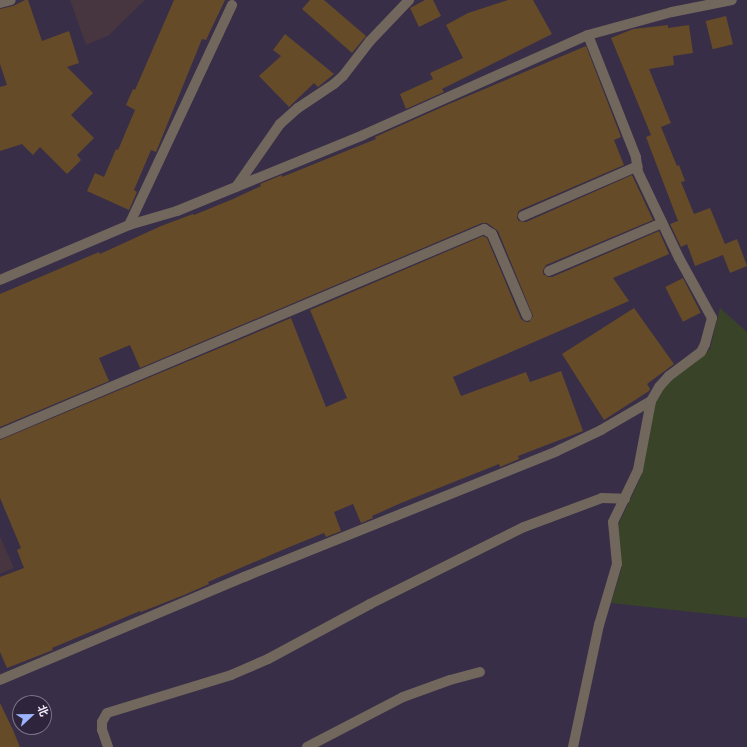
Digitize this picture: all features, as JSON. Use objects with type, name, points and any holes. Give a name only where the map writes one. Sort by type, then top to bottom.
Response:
[{"type":"street","points":[[0,3],[11,0]]},
{"type":"street","points":[[236,187],[280,124],[298,108],[334,84],[343,76],[370,41],[409,0]]},
{"type":"street","points":[[0,280],[128,225],[177,212],[363,136],[588,35],[672,12],[732,0]]},
{"type":"street","points":[[128,225],[232,5]]},
{"type":"street","points":[[574,747],[599,625],[617,564],[613,522],[638,470],[651,401],[659,387],[669,376],[701,352],[705,344],[712,318],[679,258],[638,172],[636,157],[588,35]]},
{"type":"street","points":[[523,216],[638,166]]},
{"type":"street","points":[[549,271],[662,223]]},
{"type":"street","points":[[0,434],[484,229],[492,234],[527,316]]},
{"type":"street","points":[[0,680],[244,576],[557,451],[601,430],[651,401]]},
{"type":"street","points":[[108,747],[102,730],[102,722],[107,713],[231,675],[268,659],[370,604],[524,527],[602,498],[625,499]]},
{"type":"street","points":[[307,747],[402,697],[450,680],[480,672]]},
{"type":"shaded area","points":[[70,0],[145,0],[108,36],[86,45]]},
{"type":"shaded area","points":[[0,536],[14,568],[0,574]]},
{"type":"green space","points":[[720,308],[747,332],[747,618],[611,603],[622,567],[617,527],[641,477],[655,405],[664,386],[710,349]]},
{"type":"building","points":[[28,0],[42,41],[69,31],[79,63],[67,67],[93,93],[71,115],[94,138],[77,155],[81,160],[67,174],[40,147],[33,155],[22,144],[0,151],[0,87],[7,85],[0,64],[0,9],[13,6]]},
{"type":"building","points":[[174,0],[225,0],[206,40],[202,39],[156,152],[151,150],[134,190],[137,192],[129,210],[87,191],[95,173],[104,177],[116,149],[118,150],[135,110],[126,105],[133,89],[135,90]]},
{"type":"building","points":[[310,0],[324,0],[366,36],[352,53],[302,9]]},
{"type":"building","points":[[425,0],[433,0],[441,16],[419,27],[410,8]]},
{"type":"building","points":[[508,0],[533,0],[552,34],[442,89],[444,92],[406,109],[400,94],[433,79],[430,73],[463,58],[446,25],[468,13]]},
{"type":"building","points":[[726,16],[733,44],[713,49],[706,21]]},
{"type":"building","points":[[668,25],[668,28],[689,25],[693,53],[673,56],[674,65],[649,69],[671,123],[661,127],[677,166],[679,165],[685,181],[681,182],[694,214],[710,208],[725,244],[737,239],[747,266],[730,273],[723,255],[695,266],[687,244],[681,247],[670,224],[678,221],[646,137],[651,135],[611,38],[633,29]]},
{"type":"building","points":[[285,34],[334,74],[318,87],[314,83],[289,107],[259,76],[281,56],[273,50]]},
{"type":"building","points":[[586,46],[621,137],[614,140],[624,165],[520,210],[517,218],[519,221],[526,222],[632,175],[653,220],[546,265],[543,270],[543,274],[548,277],[552,277],[659,231],[669,254],[613,278],[629,301],[453,377],[461,396],[526,372],[530,382],[561,371],[583,431],[518,456],[519,459],[500,467],[499,464],[401,503],[372,516],[373,518],[361,523],[353,504],[334,512],[341,531],[326,537],[324,533],[287,548],[208,582],[209,584],[184,595],[141,612],[140,611],[52,648],[53,650],[7,668],[0,652],[0,577],[24,568],[17,550],[21,548],[0,498],[0,440],[291,318],[326,407],[347,398],[310,310],[483,236],[487,238],[521,319],[529,322],[533,316],[498,231],[487,223],[482,223],[140,368],[130,345],[99,358],[109,381],[0,427],[0,294],[99,252],[100,254],[161,226],[193,214],[194,215],[233,199],[261,186],[260,184],[282,175],[282,177],[376,139],[375,137],[449,104]]},
{"type":"building","points":[[683,278],[701,313],[683,322],[665,287]]},
{"type":"building","points":[[634,308],[674,364],[647,384],[650,389],[649,391],[604,420],[562,354]]},
{"type":"building","points":[[0,703],[12,728],[12,735],[15,735],[20,747],[0,747]]}]
